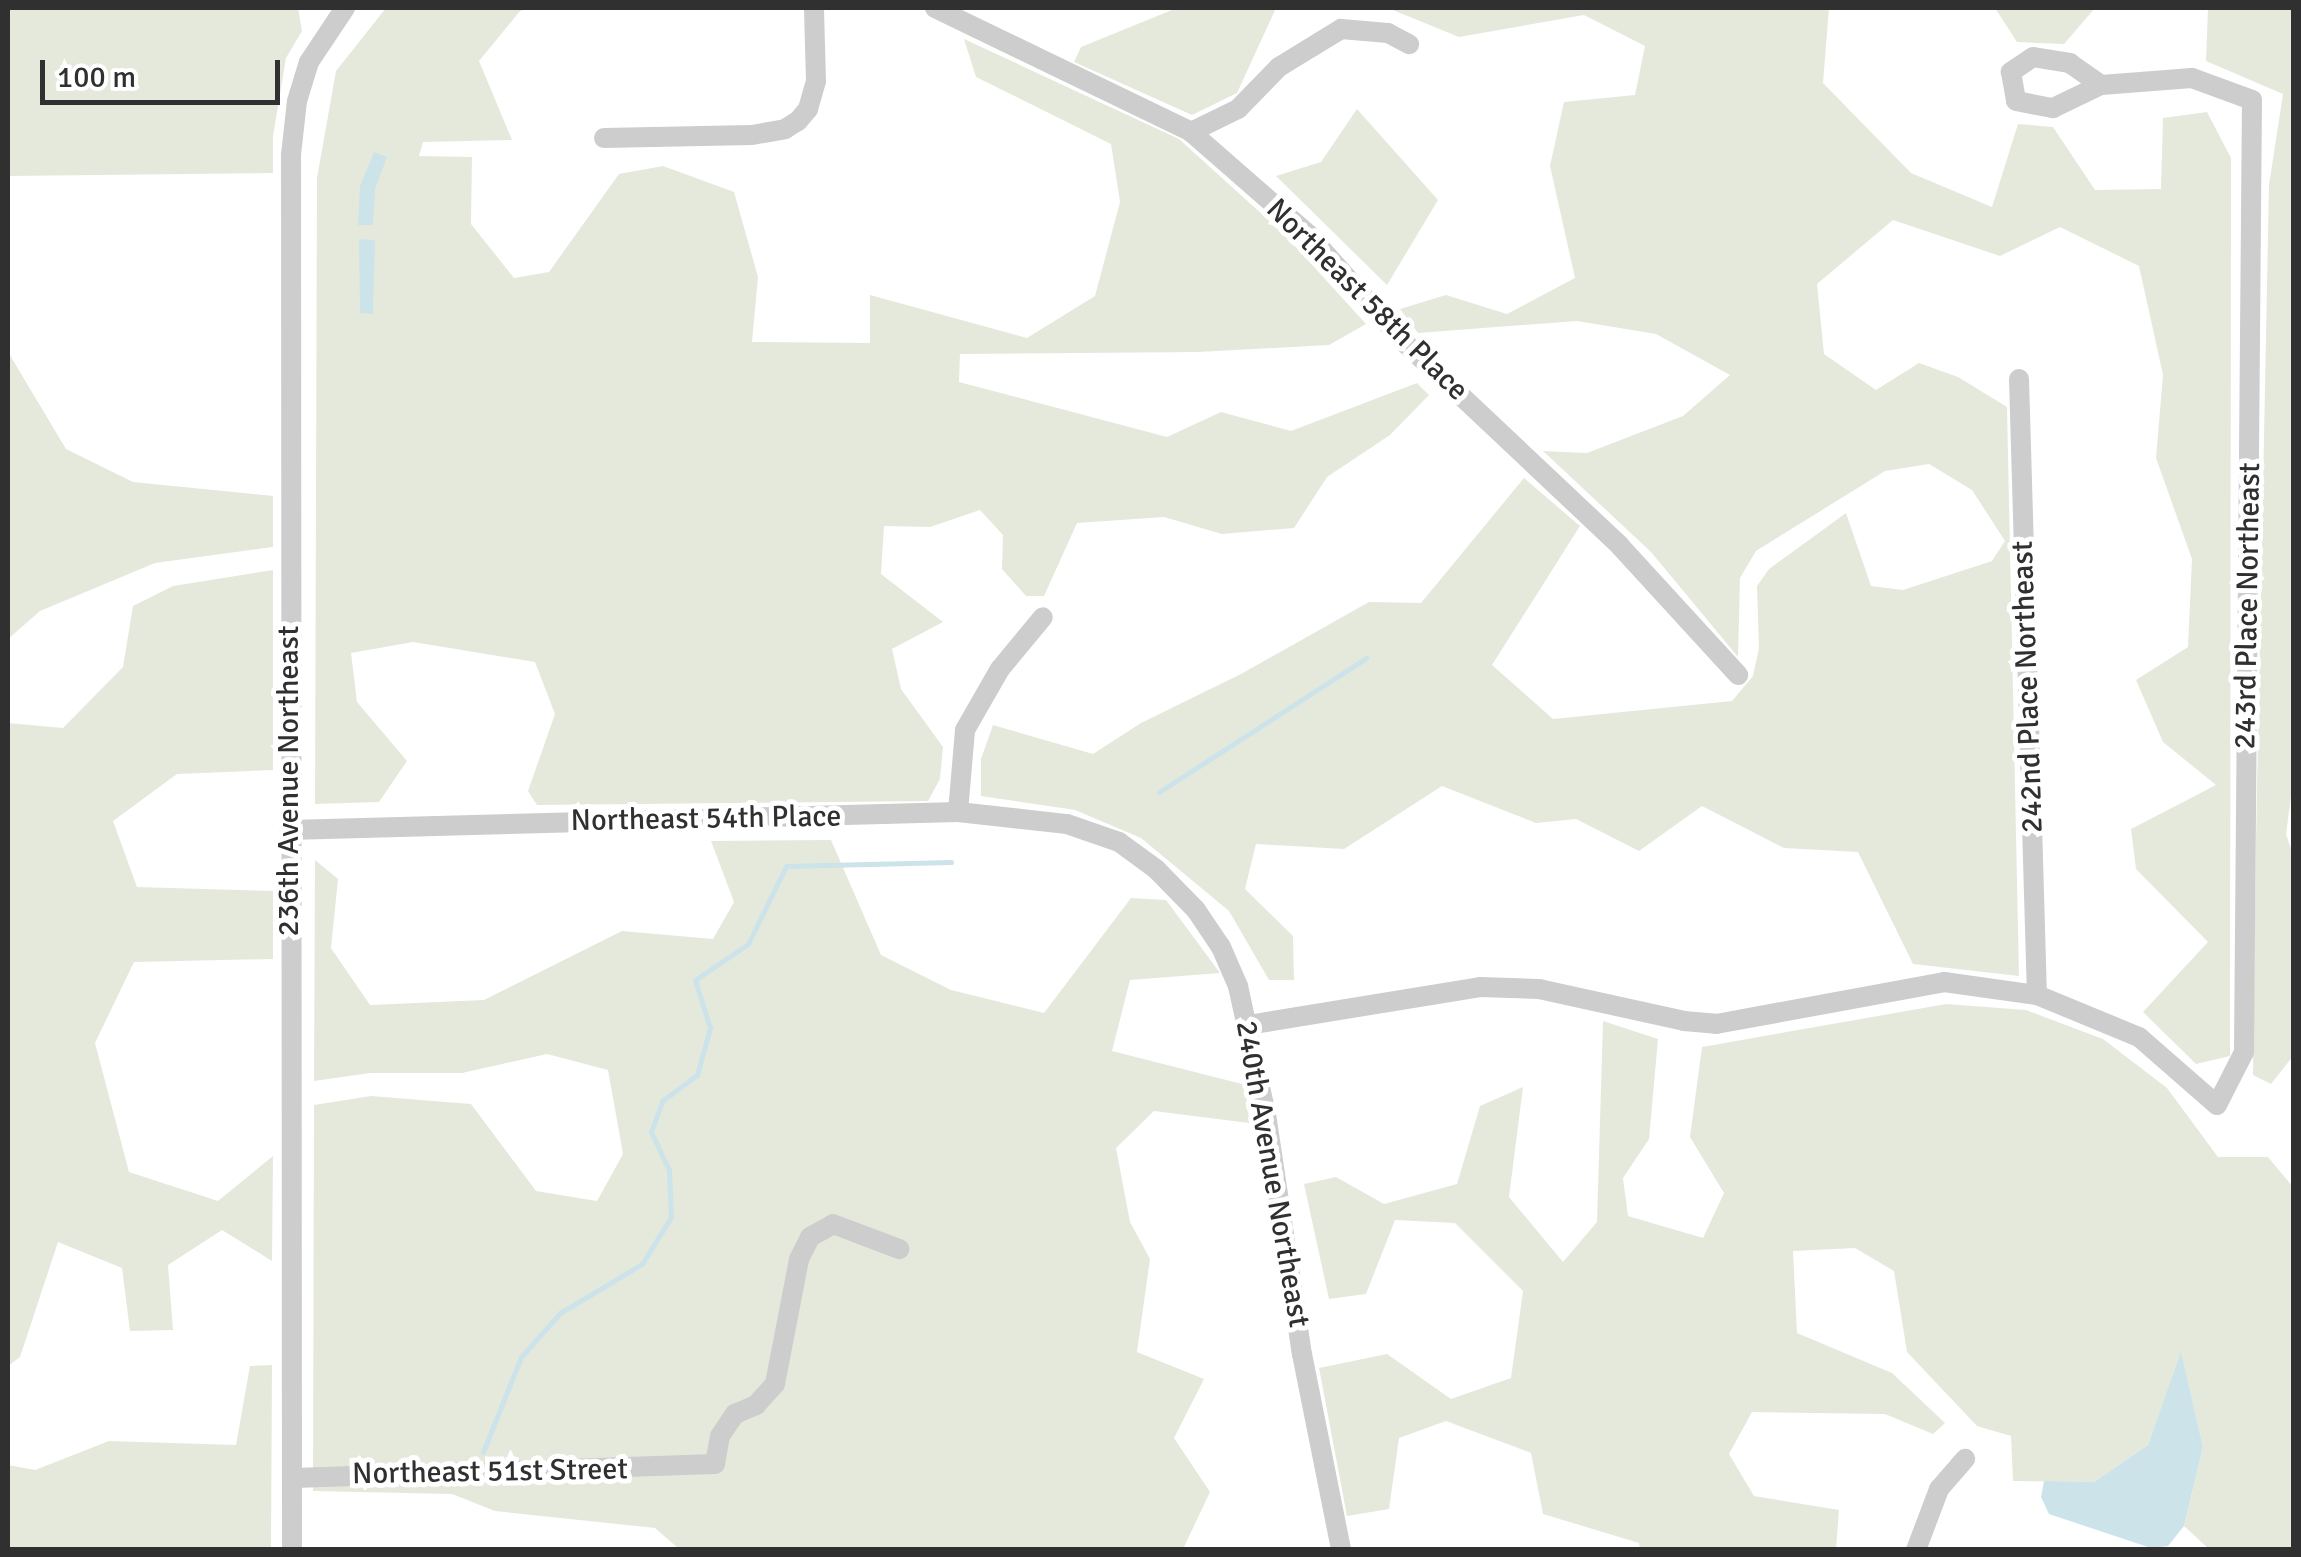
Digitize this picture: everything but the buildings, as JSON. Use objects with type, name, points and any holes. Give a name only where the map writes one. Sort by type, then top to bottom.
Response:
[{"type":"street","points":[[604,138],[752,135],[785,129],[798,122],[808,109],[816,81],[814,8]]},
{"type":"street","name":"Northeast 58th Place","points":[[935,8],[1191,132],[1308,234],[1406,344],[1620,546],[1738,675]]},
{"type":"street","name":"236th Avenue Northeast","points":[[292,1550],[288,830],[292,140],[297,100],[309,62],[339,15]]},
{"type":"street","points":[[1191,132],[1238,109],[1278,67],[1341,29],[1388,34],[1410,44]]},
{"type":"street","name":"243rd Place Northeast","points":[[2036,995],[2139,1038],[2217,1106],[2244,1052],[2252,100],[2192,78],[2101,84]]},
{"type":"street","name":"242nd Place Northeast","points":[[2019,380],[2036,995]]},
{"type":"street","points":[[958,812],[965,730],[1000,669],[1044,617]]},
{"type":"street","name":"Northeast 54th Place","points":[[288,830],[958,812],[1067,824],[1119,842]]},
{"type":"street","name":"240th Avenue Northeast","points":[[1119,842],[1156,869],[1196,910],[1221,946],[1248,1025],[1285,1224],[1302,1354],[1341,1550]]},
{"type":"street","points":[[1248,1025],[1480,987],[1539,989],[1684,1021],[1716,1024],[1944,982],[2036,995]]},
{"type":"street","name":"Northeast 51st Street","points":[[294,1478],[686,1468],[715,1464],[720,1436],[735,1414],[756,1405],[776,1384],[799,1259],[810,1237],[833,1224],[899,1249]]},
{"type":"street","points":[[1916,1550],[1939,1488],[1965,1459]]},
{"type":"shaded area","points":[[8,8],[298,8],[302,31],[286,58],[273,136],[273,173],[8,176]]},
{"type":"shaded area","points":[[386,8],[532,8],[520,11],[479,61],[512,140],[423,142],[419,156],[472,157],[471,224],[514,278],[549,272],[619,174],[663,166],[734,192],[758,277],[752,342],[870,343],[870,295],[1027,338],[1095,296],[1120,202],[1111,144],[976,77],[964,39],[1179,139],[1285,235],[1366,324],[1329,345],[1198,352],[960,354],[959,382],[1167,437],[1221,412],[1291,431],[1417,383],[1429,395],[1390,435],[1327,477],[1294,528],[1222,534],[1164,517],[1077,523],[1044,596],[1026,596],[1002,569],[1003,535],[980,510],[930,527],[884,526],[881,574],[943,622],[892,649],[901,689],[943,747],[940,779],[928,801],[537,805],[528,791],[555,714],[535,662],[413,642],[351,653],[357,702],[407,761],[379,802],[315,804],[317,178],[336,71]]},
{"type":"shaded area","points":[[1177,8],[1276,8],[1237,93],[1192,115],[1074,62],[1081,47]]},
{"type":"shaded area","points":[[1388,8],[1829,8],[1823,83],[1911,173],[1992,207],[2018,124],[2053,127],[2095,190],[2161,189],[2163,118],[2207,112],[2231,158],[2230,1056],[2196,1064],[2143,1012],[2208,942],[2136,869],[2131,829],[2216,785],[2163,742],[2136,680],[2188,647],[2192,559],[2156,458],[2163,375],[2139,266],[2060,227],[2000,256],[1893,220],[1817,284],[1824,354],[1876,390],[1919,363],[1958,377],[2007,407],[2019,976],[1913,964],[1858,852],[1784,848],[1702,806],[1639,851],[1576,819],[1536,823],[1442,786],[1344,849],[1256,844],[1245,889],[1293,936],[1294,980],[1269,980],[1229,911],[1141,838],[1075,810],[981,796],[981,759],[993,725],[1093,754],[1141,723],[1241,674],[1369,602],[1421,603],[1524,478],[1580,526],[1492,665],[1553,719],[1732,701],[1753,676],[1759,648],[1757,586],[1769,569],[1846,513],[1871,586],[1903,590],[1992,561],[2005,541],[1972,490],[1929,464],[1885,471],[1756,551],[1740,578],[1738,657],[1651,552],[1543,451],[1587,453],[1683,416],[1730,375],[1656,334],[1577,321],[1418,333],[1400,309],[1446,295],[1507,314],[1575,278],[1550,166],[1564,102],[1635,95],[1645,46],[1584,15],[1459,37]]},
{"type":"shaded area","points":[[1995,8],[2095,8],[2064,44],[2017,42]]},
{"type":"shaded area","points":[[2208,8],[2293,8],[2294,774],[2286,834],[2294,858],[2294,1055],[2271,1084],[2253,1075],[2269,185],[2283,94],[2206,61]]},
{"type":"shaded area","points":[[1357,109],[1438,200],[1387,285],[1276,176],[1321,162]]},
{"type":"shaded area","points":[[8,352],[66,449],[133,482],[273,496],[273,547],[155,563],[40,611],[8,639]]},
{"type":"shaded area","points":[[273,570],[273,770],[177,774],[113,821],[137,887],[273,891],[273,959],[134,962],[95,1043],[129,1172],[218,1201],[273,1156],[272,1261],[222,1230],[168,1265],[173,1330],[130,1331],[122,1268],[58,1242],[20,1357],[8,1366],[8,723],[63,728],[123,667],[133,606],[173,586]]},
{"type":"shaded area","points":[[831,840],[881,955],[951,990],[1044,1013],[1131,898],[1166,900],[1220,973],[1130,980],[1112,1051],[1246,1085],[1249,1123],[1154,1111],[1116,1148],[1130,1222],[1150,1259],[1137,1352],[1204,1379],[1174,1438],[1210,1492],[1183,1549],[679,1549],[655,1528],[495,1511],[452,1494],[313,1491],[314,1105],[371,1096],[471,1104],[536,1191],[597,1201],[623,1154],[608,1070],[547,1054],[462,1073],[370,1073],[314,1081],[315,860],[338,879],[331,948],[370,1005],[484,1000],[622,931],[713,939],[734,902],[711,841]]},
{"type":"shaded area","points":[[1946,1004],[2026,1010],[2103,1039],[2167,1088],[2218,1157],[2268,1157],[2293,1187],[2293,1549],[2209,1549],[2184,1526],[2203,1447],[2181,1354],[2148,1445],[2094,1482],[2013,1481],[2011,1436],[1977,1426],[1907,1352],[1894,1271],[1855,1248],[1793,1251],[1797,1333],[1892,1373],[1945,1423],[1933,1434],[1885,1414],[1752,1412],[1729,1454],[1754,1496],[1839,1510],[1836,1549],[1640,1549],[1639,1543],[1543,1514],[1531,1453],[1446,1421],[1399,1438],[1389,1509],[1347,1516],[1319,1368],[1387,1354],[1451,1399],[1511,1378],[1523,1291],[1455,1223],[1395,1220],[1366,1294],[1329,1299],[1304,1184],[1336,1177],[1384,1204],[1457,1184],[1480,1106],[1523,1087],[1509,1197],[1563,1262],[1597,1222],[1603,1021],[1658,1039],[1649,1139],[1623,1178],[1628,1216],[1703,1238],[1724,1193],[1690,1137],[1702,1047]]},
{"type":"shaded area","points":[[272,1365],[271,1549],[8,1549],[8,1465],[35,1470],[109,1441],[236,1445],[250,1366]]},
{"type":"water","points":[[374,152],[387,157],[375,189],[373,225],[358,225],[360,186]]},
{"type":"water","points":[[359,239],[375,240],[373,314],[360,313]]},
{"type":"water","points":[[2181,1352],[2203,1447],[2184,1526],[2168,1546],[2151,1548],[2049,1514],[2041,1497],[2044,1481],[2094,1482],[2148,1445]]},
{"type":"waterway","points":[[1159,792],[1366,658]]},
{"type":"waterway","points":[[483,1452],[521,1357],[560,1313],[642,1264],[671,1217],[669,1170],[651,1132],[662,1101],[697,1075],[710,1028],[695,980],[748,944],[786,866],[951,862]]}]
